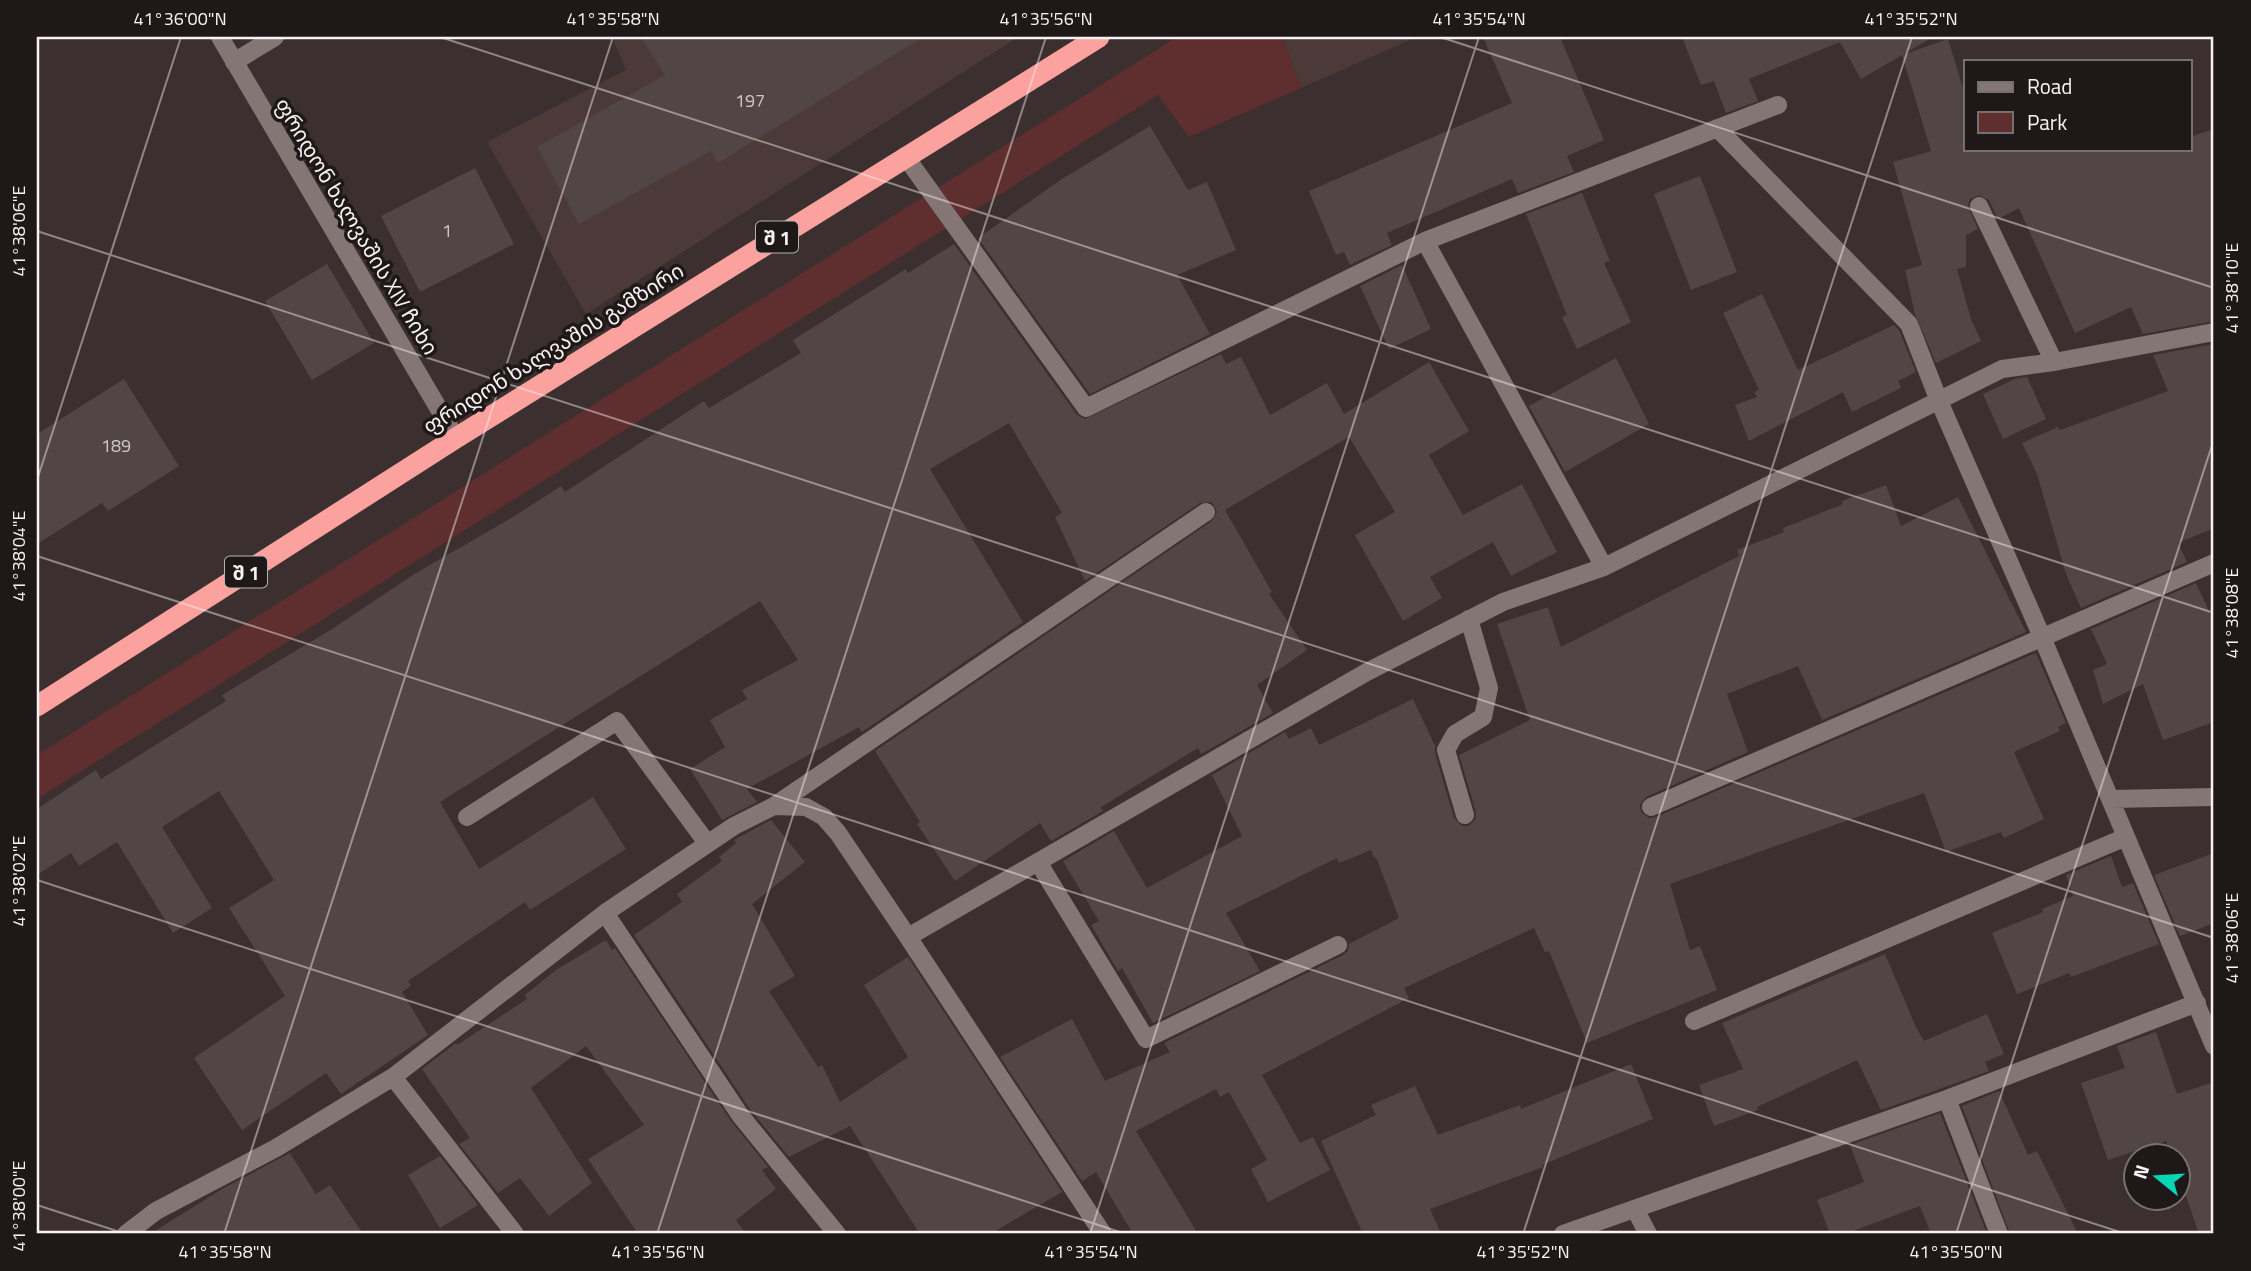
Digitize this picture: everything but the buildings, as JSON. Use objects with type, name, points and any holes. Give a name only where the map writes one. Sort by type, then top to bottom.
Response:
[{"type":"highway","name":"ფრიდონ ხალვაშის გამზირი","points":[[37,706],[456,438],[1099,37]]},
{"type":"street","name":"ფრიდონ ხალვაშის XIV ჩიხი","points":[[220,37],[456,438]]},
{"type":"street","points":[[234,62],[275,37]]},
{"type":"street","points":[[905,156],[1086,408],[1425,241],[1778,105]]},
{"type":"street","points":[[1717,128],[1909,324],[1939,401],[2042,636],[2197,1003],[2210,1026],[2214,1046]]},
{"type":"street","points":[[1979,206],[2054,362]]},
{"type":"street","points":[[1425,241],[1604,567]]},
{"type":"street","points":[[908,937],[1365,673],[1469,619],[1503,602],[1604,567],[2002,369],[2214,332]]},
{"type":"street","points":[[126,1234],[156,1212],[276,1148],[393,1077],[605,914],[707,843],[775,806],[1206,512]]},
{"type":"street","points":[[1651,807],[2214,563]]},
{"type":"street","points":[[1465,815],[1446,750],[1455,734],[1483,717],[1489,688],[1469,619]]},
{"type":"street","points":[[467,817],[617,721],[707,843]]},
{"type":"street","points":[[2111,799],[2214,797]]},
{"type":"street","points":[[775,806],[806,807],[824,817],[838,833],[1103,1234]]},
{"type":"street","points":[[1694,1021],[2126,836]]},
{"type":"street","points":[[1038,862],[1146,1039],[1338,945]]},
{"type":"street","points":[[605,914],[740,1115],[837,1234]]},
{"type":"street","points":[[1563,1234],[1947,1099],[2197,1003]]},
{"type":"street","points":[[393,1077],[515,1234]]},
{"type":"street","points":[[1947,1099],[1999,1234]]},
{"type":"street","points":[[1635,1209],[1648,1234]]},
{"type":"shaded area","points":[[612,37],[1018,37],[586,314],[487,142],[626,70]]},
{"type":"shaded area","points":[[1282,37],[1417,37],[1301,88]]},
{"type":"green space","points":[[1177,37],[1282,37],[1301,88],[1189,137],[1158,95],[37,799],[37,755]]}]
